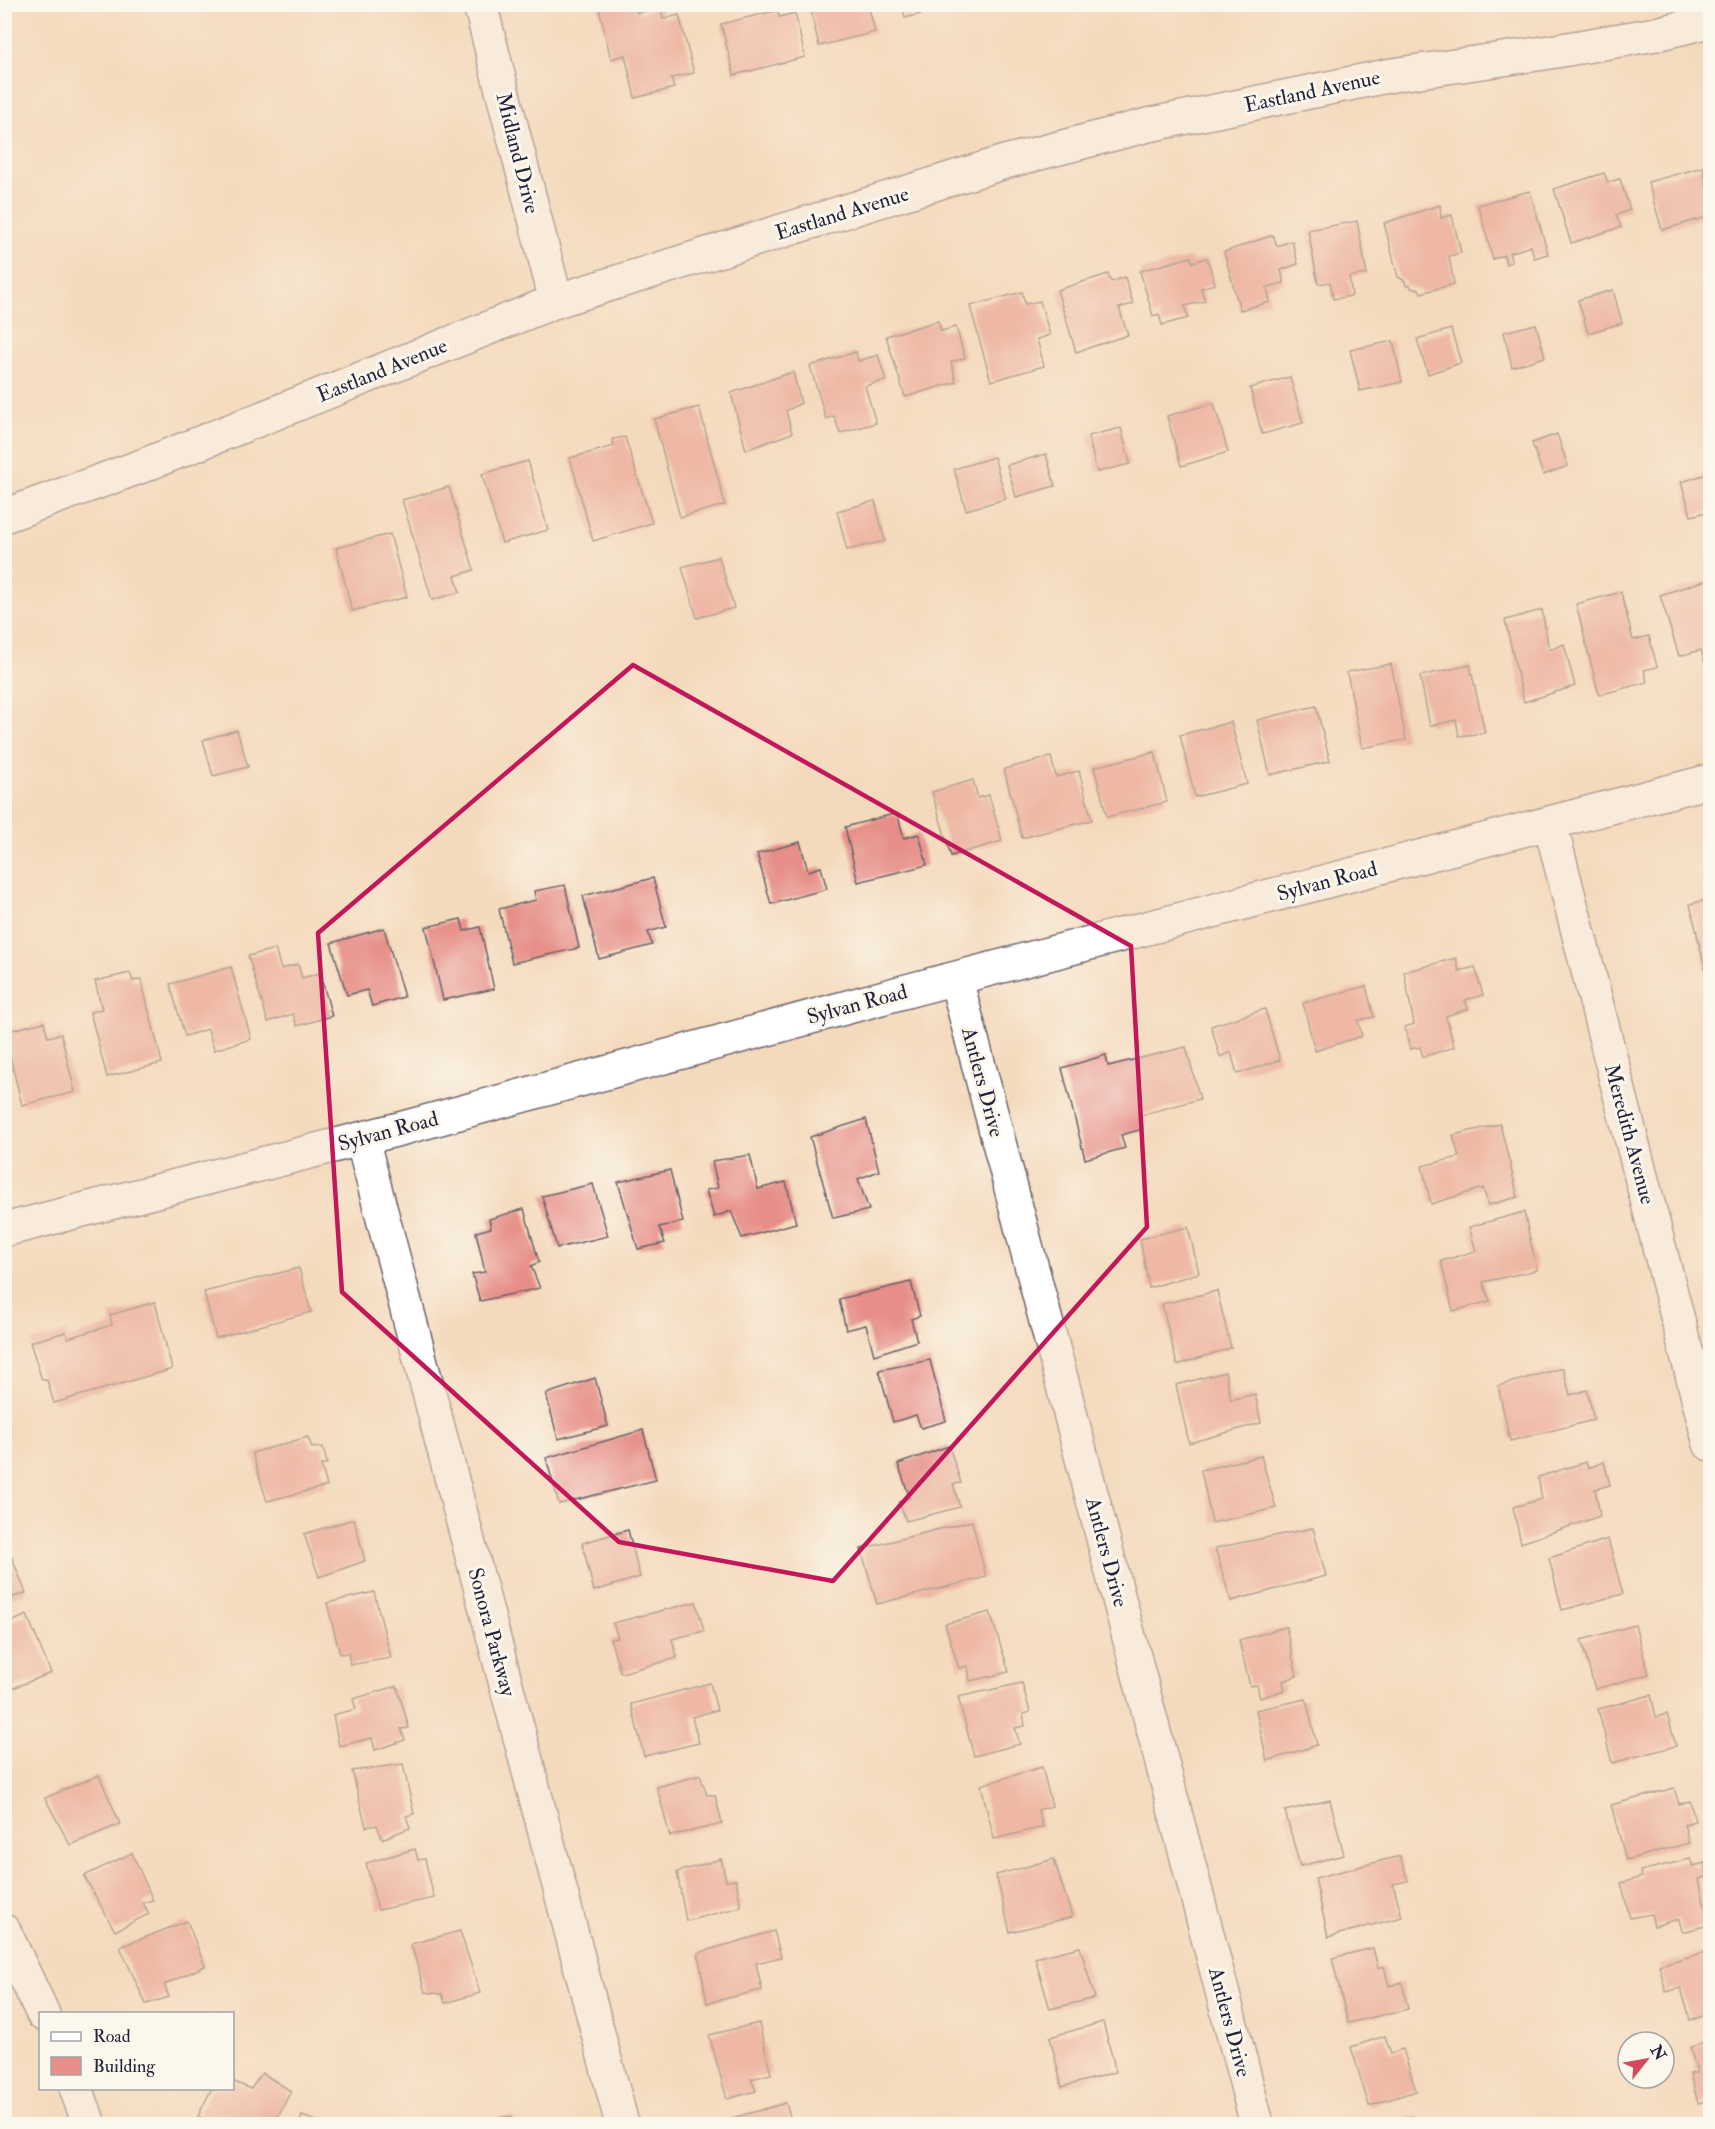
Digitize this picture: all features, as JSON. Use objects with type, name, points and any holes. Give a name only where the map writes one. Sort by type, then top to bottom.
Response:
[{"type":"street","name":"Midland Drive","points":[[480,4],[556,301]]},
{"type":"street","name":"Eastland Avenue","points":[[4,516],[153,461],[556,301],[1005,162],[1148,125],[1392,75],[1611,42],[1710,21]]},
{"type":"street","name":"Sylvan Road","points":[[4,1230],[362,1138],[914,989],[1710,781]]},
{"type":"street","name":"Meredith Avenue","points":[[1550,823],[1710,1444]]},
{"type":"street","name":"Antlers Drive","points":[[956,979],[1257,2124]]},
{"type":"street","name":"Sonora Parkway","points":[[362,1138],[622,2124]]},
{"type":"street","points":[[4,1931],[43,2012]]},
{"type":"street","points":[[77,2090],[89,2124]]},
{"type":"highlighted area","points":[[633,665],[1131,946],[1147,1227],[833,1581],[619,1542],[342,1292],[318,933]]},
{"type":"building","points":[[598,4],[635,4],[637,13],[661,7],[663,19],[679,15],[694,73],[671,78],[674,88],[635,98],[625,55],[611,59]]},
{"type":"building","points":[[820,4],[868,4],[875,32],[819,46],[810,7]]},
{"type":"building","points":[[902,4],[956,4],[956,5],[905,18]]},
{"type":"building","points":[[778,10],[779,17],[795,13],[805,57],[734,75],[721,24]]},
{"type":"building","points":[[1703,167],[1710,202],[1710,216],[1662,230],[1648,182]]},
{"type":"building","points":[[1604,173],[1608,182],[1620,179],[1630,210],[1616,215],[1621,227],[1571,243],[1554,189]]},
{"type":"building","points":[[1530,191],[1548,254],[1534,258],[1531,246],[1509,253],[1512,262],[1506,264],[1504,255],[1493,259],[1478,205]]},
{"type":"building","points":[[1440,205],[1441,218],[1452,215],[1461,253],[1449,256],[1454,284],[1421,293],[1419,289],[1412,289],[1410,285],[1406,286],[1405,281],[1398,277],[1384,223]]},
{"type":"building","points":[[1357,221],[1367,274],[1349,277],[1352,296],[1333,299],[1330,282],[1318,284],[1308,230]]},
{"type":"building","points":[[1273,235],[1277,246],[1292,241],[1298,264],[1281,270],[1284,283],[1267,287],[1270,302],[1240,310],[1224,252]]},
{"type":"building","points":[[1191,257],[1192,262],[1207,258],[1215,284],[1201,288],[1205,301],[1185,306],[1188,318],[1162,325],[1159,314],[1153,316],[1140,271]]},
{"type":"building","points":[[1108,274],[1111,282],[1125,277],[1133,304],[1119,308],[1128,335],[1076,352],[1057,290]]},
{"type":"building","points":[[1613,290],[1622,323],[1588,333],[1578,300]]},
{"type":"building","points":[[1022,292],[1025,304],[1040,301],[1050,335],[1037,339],[1044,366],[991,381],[970,306]]},
{"type":"building","points":[[938,321],[941,331],[956,327],[965,358],[951,362],[956,382],[905,397],[886,336]]},
{"type":"building","points":[[1536,324],[1545,357],[1512,367],[1504,332]]},
{"type":"building","points":[[1451,329],[1461,363],[1428,374],[1417,339]]},
{"type":"building","points":[[1393,341],[1402,382],[1360,391],[1350,350]]},
{"type":"building","points":[[856,352],[858,361],[878,355],[886,380],[865,386],[876,423],[840,433],[834,416],[826,419],[810,366]]},
{"type":"building","points":[[793,372],[801,403],[786,411],[792,433],[746,450],[731,393]]},
{"type":"building","points":[[1290,377],[1303,423],[1262,434],[1250,388]]},
{"type":"building","points":[[1214,403],[1228,452],[1181,466],[1167,416]]},
{"type":"building","points":[[699,407],[725,505],[680,517],[654,419]]},
{"type":"building","points":[[1121,428],[1130,464],[1097,472],[1088,436]]},
{"type":"building","points":[[1557,434],[1568,466],[1543,475],[1532,443]]},
{"type":"building","points":[[625,437],[652,523],[593,541],[570,458],[614,446],[612,439]]},
{"type":"building","points":[[1046,454],[1055,486],[1016,497],[1007,465]]},
{"type":"building","points":[[994,457],[1006,499],[966,510],[954,469]]},
{"type":"building","points":[[528,461],[548,530],[502,543],[482,474]]},
{"type":"building","points":[[1710,473],[1710,511],[1691,516],[1681,482]]},
{"type":"building","points":[[449,487],[474,570],[455,576],[460,592],[432,600],[402,500]]},
{"type":"building","points":[[875,501],[885,541],[847,550],[837,511]]},
{"type":"building","points":[[390,534],[407,597],[352,611],[336,548]]},
{"type":"building","points":[[719,557],[734,608],[697,618],[682,567]]},
{"type":"building","points":[[1710,579],[1710,661],[1705,663],[1701,650],[1679,656],[1660,595]]},
{"type":"building","points":[[1621,592],[1633,640],[1649,636],[1657,667],[1644,670],[1647,682],[1599,695],[1576,604]]},
{"type":"building","points":[[1542,610],[1549,650],[1564,644],[1575,686],[1524,702],[1505,620]]},
{"type":"building","points":[[1391,664],[1406,740],[1362,748],[1347,672]]},
{"type":"building","points":[[1470,665],[1485,733],[1459,736],[1456,720],[1430,726],[1420,676]]},
{"type":"building","points":[[1316,706],[1330,761],[1270,775],[1257,720]]},
{"type":"building","points":[[1231,722],[1247,784],[1195,797],[1180,735]]},
{"type":"building","points":[[237,730],[248,767],[213,776],[203,740]]},
{"type":"building","points":[[1155,752],[1167,802],[1107,817],[1094,767]]},
{"type":"building","points":[[1051,757],[1056,777],[1079,771],[1092,820],[1022,838],[1004,769]]},
{"type":"building","points":[[973,780],[978,798],[989,795],[1002,841],[951,856],[932,792]]},
{"type":"building","points":[[897,813],[904,838],[919,834],[927,865],[858,882],[845,827]]},
{"type":"building","points":[[800,842],[808,871],[821,867],[827,889],[771,904],[757,854]]},
{"type":"building","points":[[653,878],[666,927],[648,932],[652,945],[599,959],[583,896]]},
{"type":"building","points":[[565,885],[579,948],[512,963],[499,909],[536,900],[534,891]]},
{"type":"building","points":[[1710,899],[1710,990],[1690,904]]},
{"type":"building","points":[[461,919],[464,931],[480,927],[494,989],[443,1000],[426,927]]},
{"type":"building","points":[[384,928],[404,997],[372,1006],[367,990],[347,995],[331,943]]},
{"type":"building","points":[[275,949],[281,969],[298,964],[302,978],[320,973],[332,1016],[297,1026],[293,1014],[268,1022],[248,956]]},
{"type":"building","points":[[1456,958],[1459,971],[1475,967],[1483,995],[1465,1000],[1468,1009],[1446,1016],[1454,1047],[1423,1057],[1420,1047],[1410,1049],[1405,1027],[1414,1024],[1404,972]]},
{"type":"building","points":[[231,967],[251,1039],[214,1050],[208,1029],[185,1036],[170,984]]},
{"type":"building","points":[[130,973],[133,981],[141,979],[162,1063],[107,1077],[90,1012],[102,1009],[95,981]]},
{"type":"building","points":[[1366,986],[1374,1017],[1358,1020],[1362,1036],[1315,1051],[1303,1003]]},
{"type":"building","points":[[1265,1009],[1280,1060],[1237,1074],[1231,1052],[1220,1057],[1211,1026]]},
{"type":"building","points":[[44,1022],[48,1037],[61,1034],[75,1092],[22,1105],[4,1032]]},
{"type":"building","points":[[1186,1047],[1200,1099],[1141,1115],[1143,1129],[1121,1135],[1125,1148],[1085,1159],[1062,1068],[1106,1055],[1108,1066]]},
{"type":"building","points":[[866,1119],[879,1171],[858,1179],[869,1210],[833,1218],[810,1137]]},
{"type":"building","points":[[1500,1124],[1518,1197],[1488,1205],[1483,1188],[1431,1204],[1422,1166],[1459,1157],[1453,1135]]},
{"type":"building","points":[[750,1155],[758,1189],[786,1182],[796,1223],[742,1238],[731,1211],[714,1217],[706,1190],[718,1188],[712,1161]]},
{"type":"building","points":[[670,1170],[683,1222],[659,1227],[665,1243],[638,1249],[618,1182]]},
{"type":"building","points":[[593,1184],[608,1236],[557,1248],[542,1196]]},
{"type":"building","points":[[524,1209],[539,1262],[531,1266],[540,1288],[480,1301],[472,1274],[485,1272],[476,1232],[491,1228],[489,1219]]},
{"type":"building","points":[[1524,1212],[1537,1270],[1483,1282],[1490,1301],[1453,1311],[1441,1261],[1476,1251],[1469,1227]]},
{"type":"building","points":[[1188,1227],[1199,1273],[1149,1288],[1140,1239]]},
{"type":"building","points":[[299,1268],[311,1312],[216,1338],[204,1292]]},
{"type":"building","points":[[911,1282],[920,1316],[911,1319],[917,1341],[874,1355],[866,1325],[846,1330],[839,1299]]},
{"type":"building","points":[[1217,1291],[1231,1348],[1177,1365],[1162,1304]]},
{"type":"building","points":[[155,1302],[172,1369],[54,1403],[47,1380],[42,1380],[30,1342],[66,1332],[68,1338],[112,1325],[110,1315]]},
{"type":"building","points":[[930,1360],[946,1421],[921,1428],[916,1415],[893,1422],[879,1370]]},
{"type":"building","points":[[1563,1368],[1570,1395],[1587,1390],[1594,1420],[1510,1441],[1498,1386]]},
{"type":"building","points":[[1225,1372],[1231,1400],[1255,1394],[1261,1423],[1189,1443],[1176,1385]]},
{"type":"building","points":[[595,1378],[608,1426],[558,1439],[546,1394]]},
{"type":"building","points":[[643,1430],[656,1480],[559,1504],[546,1458]]},
{"type":"building","points":[[308,1437],[312,1448],[323,1447],[327,1464],[321,1465],[327,1486],[267,1501],[252,1453]]},
{"type":"building","points":[[949,1446],[961,1483],[953,1484],[960,1507],[906,1521],[899,1502],[910,1498],[898,1464]]},
{"type":"building","points":[[1261,1456],[1276,1508],[1212,1523],[1201,1470]]},
{"type":"building","points":[[1586,1462],[1588,1468],[1604,1462],[1610,1485],[1595,1489],[1600,1516],[1521,1543],[1513,1507],[1542,1499],[1538,1477]]},
{"type":"building","points":[[354,1519],[365,1561],[319,1577],[304,1534]]},
{"type":"building","points":[[972,1521],[986,1577],[877,1604],[861,1549]]},
{"type":"building","points":[[1313,1528],[1326,1576],[1231,1601],[1215,1548]]},
{"type":"building","points":[[628,1530],[640,1577],[594,1591],[582,1543]]},
{"type":"building","points":[[4,1538],[26,1593],[4,1600]]},
{"type":"building","points":[[1608,1539],[1623,1594],[1562,1610],[1549,1558]]},
{"type":"building","points":[[374,1592],[391,1658],[350,1665],[348,1653],[340,1654],[327,1603]]},
{"type":"building","points":[[696,1602],[704,1631],[672,1639],[677,1658],[621,1673],[610,1639],[618,1638],[613,1623]]},
{"type":"building","points":[[990,1612],[1009,1672],[970,1681],[968,1666],[959,1668],[945,1624]]},
{"type":"building","points":[[27,1615],[51,1673],[8,1690],[4,1683],[4,1625]]},
{"type":"building","points":[[1635,1625],[1649,1674],[1595,1689],[1581,1640]]},
{"type":"building","points":[[1286,1627],[1297,1676],[1283,1681],[1285,1690],[1260,1698],[1257,1685],[1250,1686],[1239,1640]]},
{"type":"building","points":[[710,1683],[717,1710],[692,1717],[699,1743],[644,1756],[631,1704]]},
{"type":"building","points":[[1022,1683],[1030,1712],[1023,1714],[1025,1726],[1015,1728],[1020,1744],[974,1756],[958,1697]]},
{"type":"building","points":[[397,1686],[409,1728],[401,1729],[405,1740],[375,1750],[372,1738],[339,1746],[333,1715],[356,1709],[353,1699]]},
{"type":"building","points":[[1651,1695],[1656,1717],[1667,1714],[1676,1746],[1612,1763],[1598,1709]]},
{"type":"building","points":[[1306,1699],[1317,1745],[1267,1761],[1256,1710]]},
{"type":"building","points":[[403,1764],[414,1814],[406,1816],[410,1828],[382,1839],[377,1825],[366,1827],[352,1771]]},
{"type":"building","points":[[1042,1767],[1052,1806],[1038,1810],[1043,1827],[994,1839],[981,1785]]},
{"type":"building","points":[[99,1775],[120,1824],[70,1845],[45,1798]]},
{"type":"building","points":[[700,1775],[707,1795],[715,1795],[722,1824],[670,1836],[657,1787]]},
{"type":"building","points":[[1674,1788],[1679,1804],[1690,1801],[1695,1821],[1684,1824],[1689,1843],[1626,1860],[1611,1805]]},
{"type":"building","points":[[1330,1800],[1344,1855],[1300,1866],[1285,1811]]},
{"type":"building","points":[[415,1849],[418,1860],[425,1859],[434,1898],[378,1910],[366,1863]]},
{"type":"building","points":[[132,1853],[153,1900],[143,1903],[149,1914],[115,1931],[84,1876]]},
{"type":"building","points":[[1400,1856],[1408,1881],[1393,1884],[1402,1917],[1328,1937],[1315,1878]]},
{"type":"building","points":[[721,1859],[726,1881],[736,1880],[741,1907],[686,1921],[677,1872]]},
{"type":"building","points":[[1054,1859],[1072,1917],[1010,1932],[996,1875]]},
{"type":"building","points":[[1690,1859],[1693,1866],[1705,1863],[1708,1876],[1699,1879],[1709,1925],[1682,1932],[1679,1919],[1654,1926],[1651,1914],[1630,1918],[1621,1883],[1642,1877],[1640,1871]]},
{"type":"building","points":[[187,1921],[205,1966],[164,1985],[169,1997],[146,2004],[120,1947]]},
{"type":"building","points":[[460,1931],[480,1993],[445,2003],[442,1994],[425,1992],[411,1944]]},
{"type":"building","points":[[774,1931],[781,1957],[756,1963],[762,1990],[707,2003],[698,1953]]},
{"type":"building","points":[[1080,1947],[1095,1998],[1050,2009],[1035,1958]]},
{"type":"building","points":[[1373,1948],[1378,1968],[1384,1966],[1389,1986],[1402,1982],[1408,2009],[1348,2023],[1332,1958]]},
{"type":"building","points":[[1710,1951],[1710,2014],[1690,2020],[1681,1988],[1666,1992],[1659,1965]]},
{"type":"building","points":[[1103,2022],[1116,2072],[1062,2087],[1050,2037]]},
{"type":"building","points":[[759,2023],[771,2074],[751,2079],[756,2091],[727,2099],[709,2035]]},
{"type":"building","points":[[1385,2036],[1391,2053],[1403,2049],[1416,2091],[1369,2106],[1351,2047]]},
{"type":"building","points":[[1710,2042],[1710,2100],[1698,2103],[1690,2074],[1697,2072],[1690,2047]]},
{"type":"building","points":[[262,2073],[291,2091],[274,2124],[213,2124],[198,2116],[211,2090],[234,2090],[234,2082],[251,2089]]},
{"type":"building","points":[[786,2103],[792,2124],[734,2124],[732,2118]]},
{"type":"building","points":[[302,2116],[325,2124],[299,2124]]},
{"type":"building","points":[[512,2116],[513,2124],[469,2124],[468,2121]]},
{"type":"building","points":[[1413,2116],[1416,2124],[1385,2124]]}]
